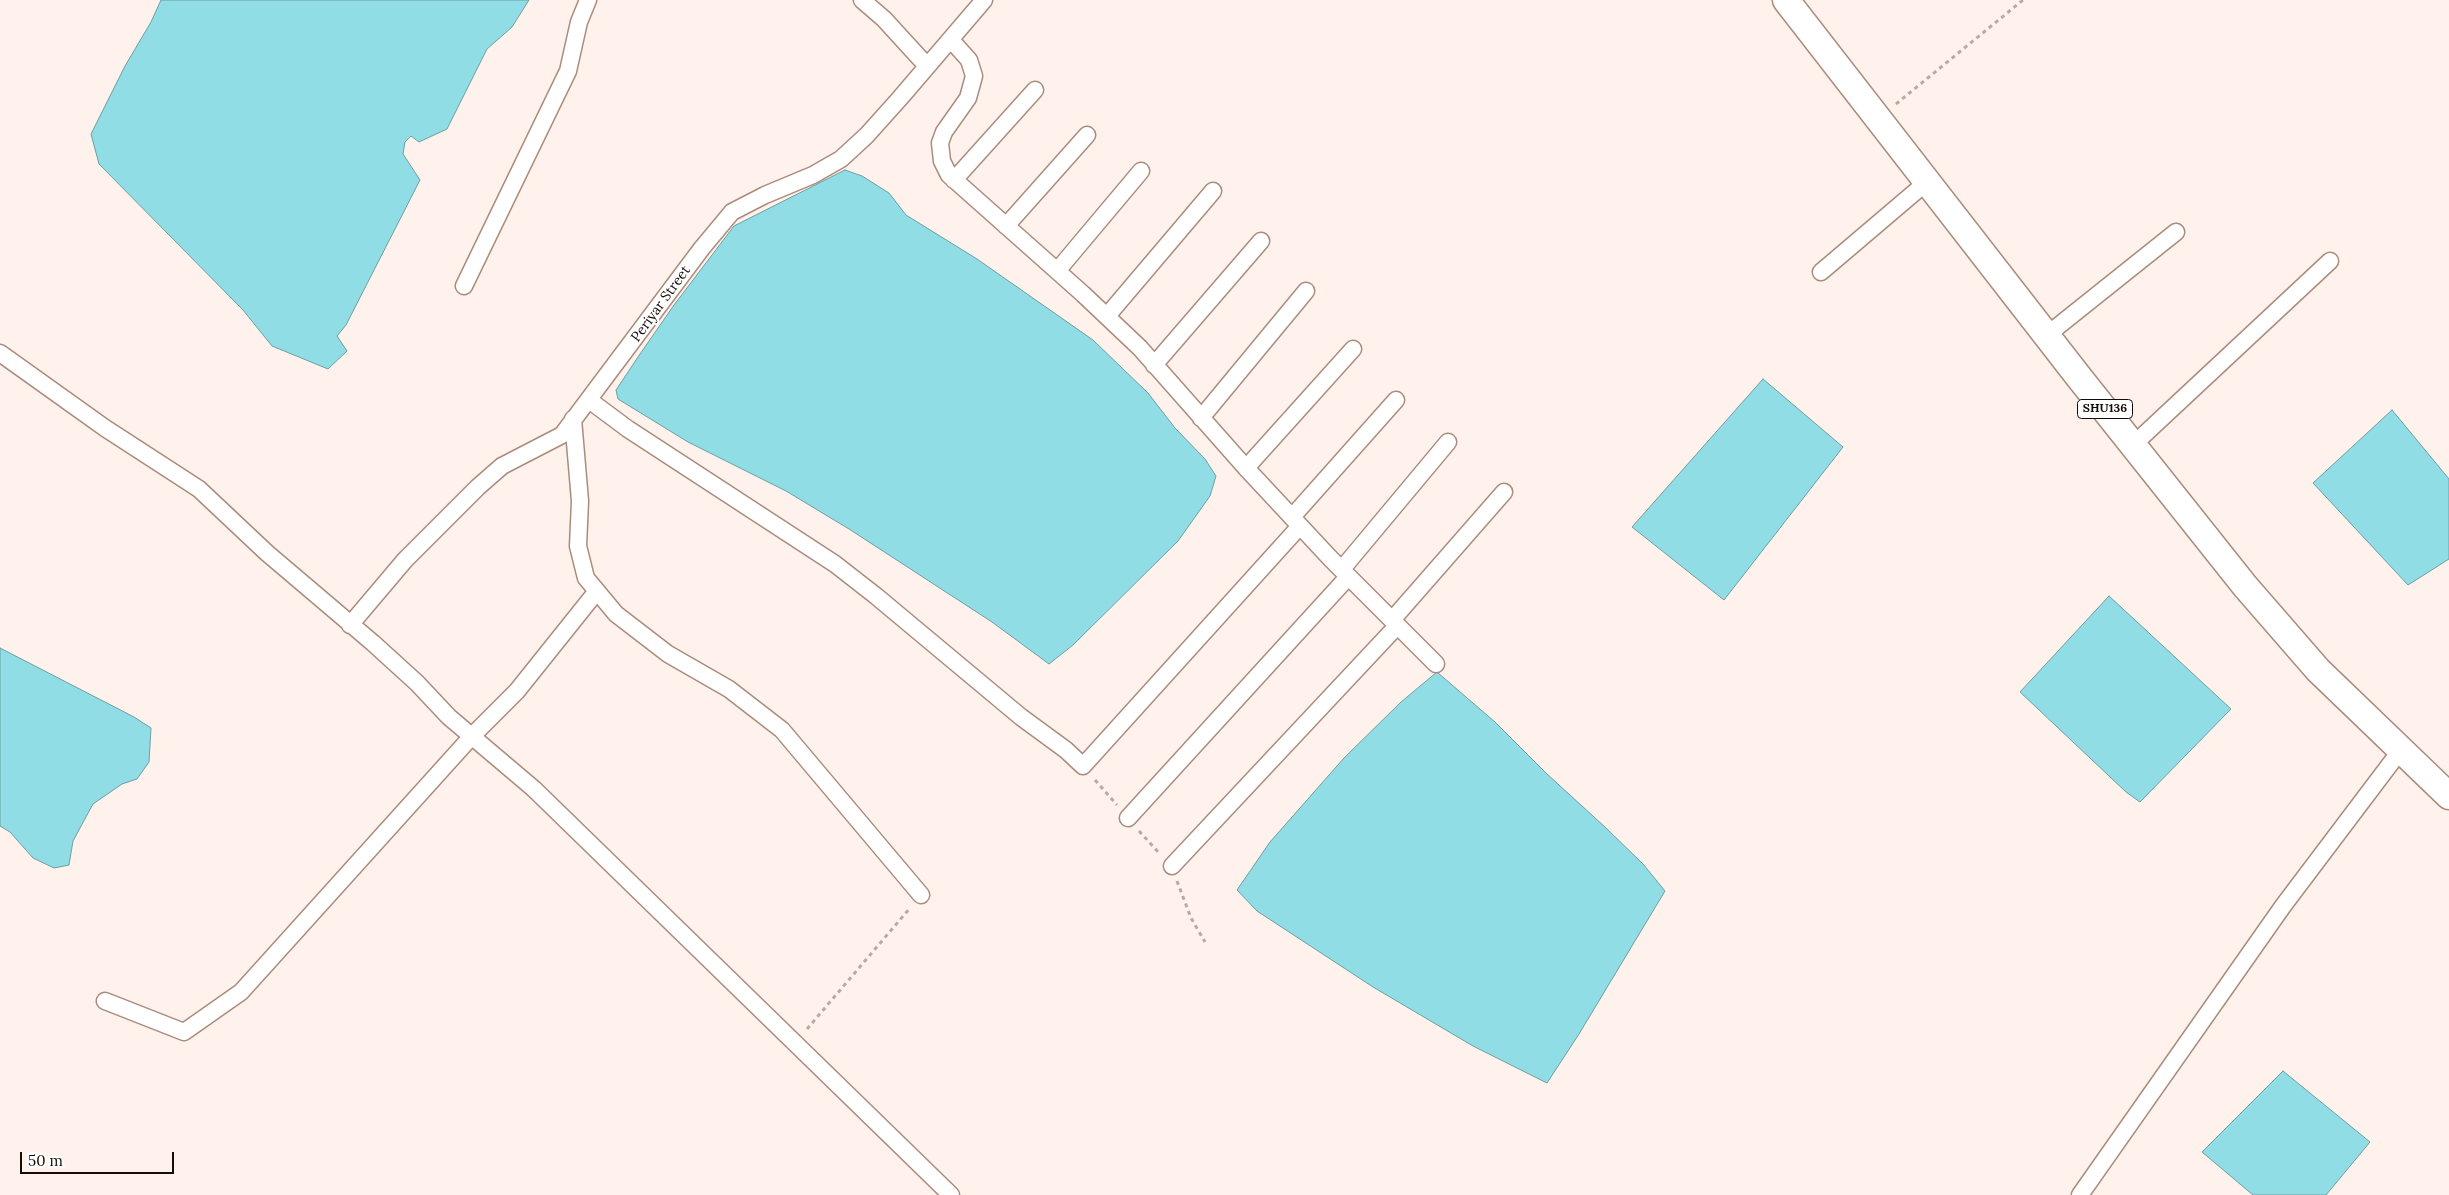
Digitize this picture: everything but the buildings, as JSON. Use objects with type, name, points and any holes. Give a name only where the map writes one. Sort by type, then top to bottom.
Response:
[{"type":"main road","name":"SHU136","points":[[1786,0],[2245,586],[2318,670],[2449,796]]},
{"type":"street","points":[[464,286],[568,71],[578,22],[588,0]]},
{"type":"street","points":[[862,0],[884,19],[926,66]]},
{"type":"street","name":"Periyar Street","points":[[350,625],[405,560],[478,487],[502,466],[562,434],[702,248],[732,212],[764,195],[812,175],[841,159],[867,135],[984,0]]},
{"type":"street","points":[[951,40],[969,60],[974,76],[968,98],[944,132],[940,143],[942,161],[954,180],[1107,316],[1345,573],[1436,664]]},
{"type":"street","points":[[954,180],[1035,90]]},
{"type":"street","points":[[1006,226],[1087,134]]},
{"type":"street","points":[[1057,271],[1141,171]]},
{"type":"street","points":[[1821,272],[1928,181]]},
{"type":"street","points":[[1107,316],[1213,191]]},
{"type":"street","points":[[2047,335],[2176,232]]},
{"type":"street","points":[[1154,366],[1261,241]]},
{"type":"street","points":[[2133,445],[2330,260]]},
{"type":"street","points":[[1201,418],[1306,291]]},
{"type":"street","points":[[1246,468],[1353,349]]},
{"type":"street","points":[[0,353],[105,428],[199,489],[266,553],[534,789],[634,889],[796,1043],[951,1195]]},
{"type":"street","points":[[589,400],[628,429],[835,564],[1083,766],[1296,521],[1396,400]]},
{"type":"street","points":[[573,419],[580,501],[578,546],[586,578],[616,614],[668,654],[729,689],[782,730],[921,895]]},
{"type":"street","points":[[1128,818],[1345,573],[1448,442]]},
{"type":"street","points":[[1172,866],[1394,623],[1504,492]]},
{"type":"street","points":[[105,1001],[184,1032],[242,992],[472,736],[517,691],[597,591]]},
{"type":"street","points":[[2080,1195],[2283,906],[2400,750]]},
{"type":"path","points":[[1878,119],[1956,57],[2023,0]]},
{"type":"path","points":[[1083,766],[1172,866],[1191,918],[1206,942]]},
{"type":"path","points":[[796,1043],[921,895]]},
{"type":"water","points":[[161,0],[529,0],[512,27],[487,49],[447,129],[419,142],[411,136],[405,142],[403,154],[420,180],[346,325],[337,336],[347,351],[328,369],[272,346],[243,310],[99,164],[91,134]]},
{"type":"water","points":[[845,170],[862,176],[889,193],[906,215],[977,259],[1093,340],[1148,393],[1175,428],[1205,459],[1216,476],[1210,496],[1178,541],[1073,645],[1049,664],[992,622],[849,529],[786,491],[688,442],[618,399],[616,390],[640,354],[674,305],[734,226]]},
{"type":"water","points":[[1763,379],[1843,447],[1724,600],[1632,527]]},
{"type":"water","points":[[2392,410],[2449,479],[2449,559],[2408,585],[2313,483]]},
{"type":"water","points":[[2109,596],[2231,709],[2140,802],[2126,792],[2020,692]]},
{"type":"water","points":[[0,648],[134,717],[151,728],[149,762],[137,779],[122,784],[93,804],[73,841],[69,865],[54,868],[33,858],[10,832],[0,826]]},
{"type":"water","points":[[1437,672],[1495,722],[1547,774],[1605,827],[1643,864],[1665,891],[1579,1034],[1547,1083],[1473,1046],[1373,987],[1257,911],[1237,890],[1270,842],[1344,758],[1401,702]]},
{"type":"water","points":[[2283,1071],[2370,1142],[2326,1195],[2253,1195],[2202,1152]]}]
